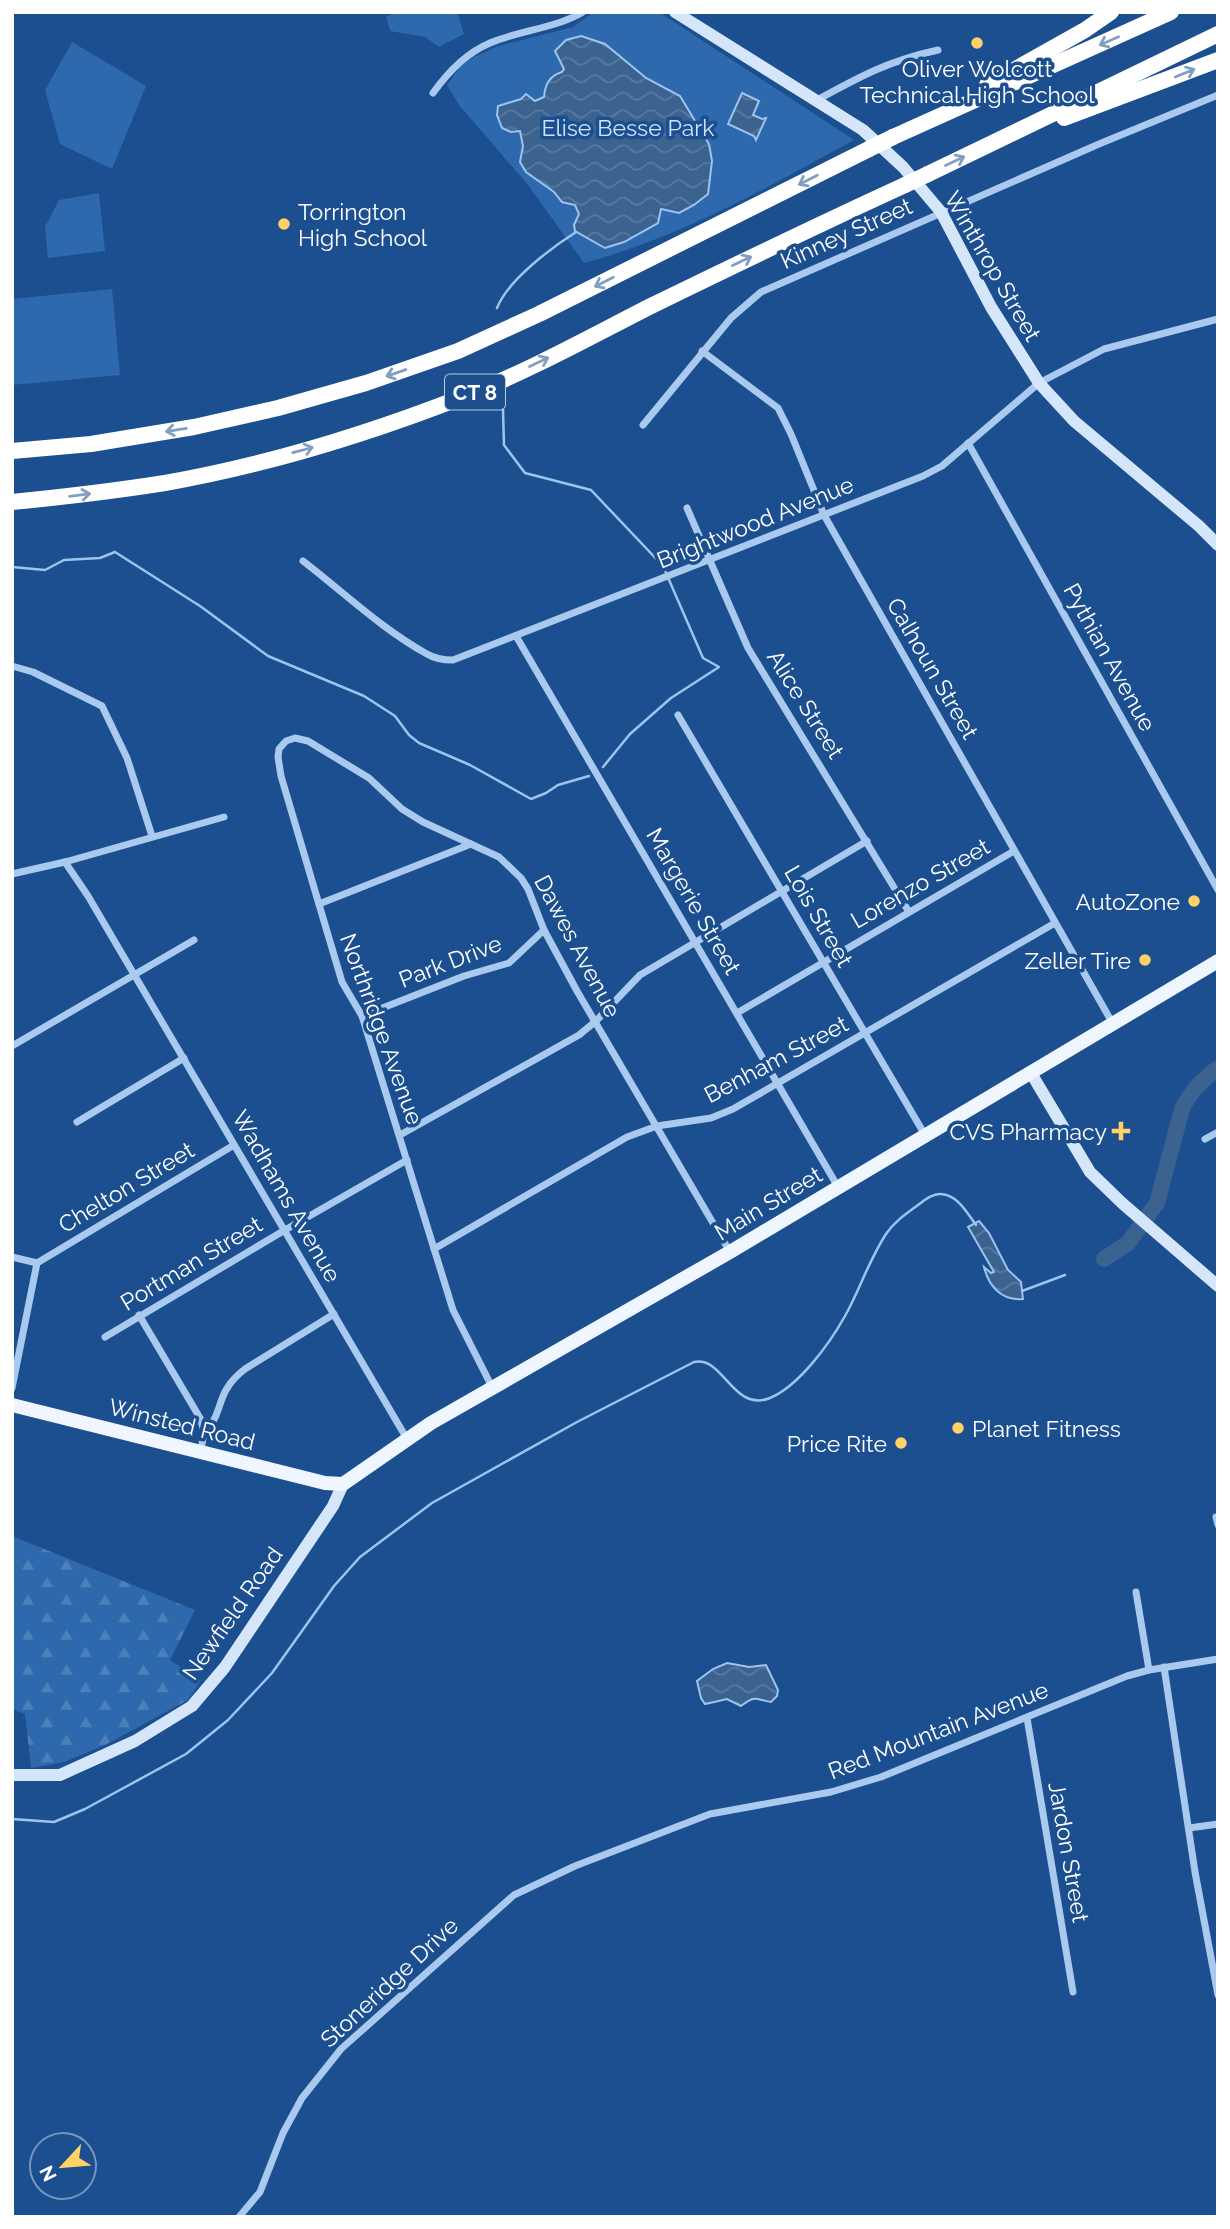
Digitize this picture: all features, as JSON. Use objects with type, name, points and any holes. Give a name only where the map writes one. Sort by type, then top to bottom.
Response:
[{"type":"highway","points":[[910,128],[1086,30],[1111,12]]},
{"type":"highway","name":"CT 8","points":[[12,451],[91,444],[194,427],[354,387],[458,351],[540,314],[910,128],[1116,39],[1171,12]]},
{"type":"highway","name":"CT 8","points":[[12,502],[87,495],[242,466],[391,424],[468,395],[760,252],[1218,34]]},
{"type":"highway","points":[[983,148],[1218,60]]},
{"type":"main road","name":"Main Street","points":[[343,1484],[407,1439],[492,1387],[730,1252],[1218,961]]},
{"type":"main road","name":"Winsted Road","points":[[12,1405],[315,1480],[343,1484]]},
{"type":"street","points":[[433,93],[465,58],[490,43],[566,22],[583,12]]},
{"type":"street","name":"Winthrop Street","points":[[676,12],[863,130],[903,167],[941,212],[991,307],[1039,383],[1074,421],[1218,545]]},
{"type":"street","points":[[817,100],[876,68],[938,50]]},
{"type":"street","name":"Kinney Street","points":[[643,425],[731,318],[761,292],[941,212],[1218,95]]},
{"type":"street","name":"Brightwood Avenue","points":[[303,561],[428,655],[441,660],[453,660],[923,476],[942,466],[1039,383],[1104,349],[1218,319]]},
{"type":"street","name":"Calhoun Street","points":[[702,351],[778,408],[792,434],[824,515],[1114,1024]]},
{"type":"street","name":"Pythian Avenue","points":[[968,443],[1218,890]]},
{"type":"street","name":"Alice Street","points":[[687,509],[748,648],[909,912]]},
{"type":"street","name":"Margerie Street","points":[[516,636],[838,1186]]},
{"type":"street","points":[[12,666],[33,672],[102,706],[127,758],[152,836]]},
{"type":"street","name":"Lois Street","points":[[678,715],[925,1136]]},
{"type":"street","name":"Northridge Avenue","points":[[308,741],[295,737],[286,741],[279,749],[281,776],[342,982],[362,1016],[453,1310],[492,1387]]},
{"type":"street","name":"Dawes Avenue","points":[[308,741],[369,778],[402,809],[423,822],[499,857],[521,878],[544,930],[730,1252]]},
{"type":"street","points":[[12,874],[65,862],[224,817]]},
{"type":"street","points":[[400,1135],[579,1035],[640,975],[867,841]]},
{"type":"street","points":[[319,904],[471,845]]},
{"type":"street","name":"Lorenzo Street","points":[[737,1013],[1014,851]]},
{"type":"street","name":"Wadhams Avenue","points":[[65,862],[184,1058],[407,1439]]},
{"type":"street","name":"Benham Street","points":[[434,1249],[627,1137],[657,1126],[711,1118],[733,1109],[1055,923]]},
{"type":"street","name":"Park Drive","points":[[362,1016],[464,976],[509,963],[544,930]]},
{"type":"street","points":[[12,1046],[194,940]]},
{"type":"street","points":[[78,1122],[184,1058]]},
{"type":"street","points":[[1031,1073],[1090,1171],[1134,1214],[1218,1286]]},
{"type":"street","points":[[1205,1139],[1218,1132]]},
{"type":"street","name":"Chelton Street","points":[[37,1263],[234,1145]]},
{"type":"street","name":"Portman Street","points":[[105,1337],[407,1160]]},
{"type":"street","points":[[12,1257],[37,1263],[12,1388]]},
{"type":"street","points":[[204,1431],[212,1426],[233,1379],[334,1314]]},
{"type":"street","points":[[139,1315],[200,1418],[204,1431],[201,1451]]},
{"type":"street","name":"Newfield Road","points":[[12,1775],[60,1775],[135,1741],[192,1706],[225,1667],[251,1629],[333,1506],[343,1484]]},
{"type":"street","points":[[1136,1592],[1149,1670]]},
{"type":"street","name":"Red Mountain Avenue","points":[[483,1921],[514,1895],[575,1866],[710,1814],[831,1792],[881,1777],[1127,1676],[1218,1659]]},
{"type":"street","points":[[1164,1667],[1218,1995]]},
{"type":"street","name":"Jardon Street","points":[[1027,1718],[1073,1992]]},
{"type":"street","points":[[1189,1828],[1218,1824]]},
{"type":"street","name":"Stoneridge Drive","points":[[239,2217],[260,2192],[283,2133],[302,2098],[341,2049],[483,1921]]},
{"type":"green space","points":[[397,12],[457,12],[464,34],[439,47],[425,37],[390,31],[386,17]]},
{"type":"green space","name":"Elise Besse Park","points":[[594,12],[659,12],[854,140],[723,210],[655,240],[584,263],[528,185],[459,105],[447,85],[460,67],[472,58],[498,46],[573,27]]},
{"type":"green space","points":[[72,42],[146,86],[112,169],[60,144],[45,90]]},
{"type":"green space","points":[[99,193],[105,251],[48,258],[45,227],[59,200]]},
{"type":"green space","points":[[112,289],[120,375],[12,385],[12,299]]},
{"type":"green space","points":[[12,1536],[195,1610],[170,1660],[201,1680],[188,1700],[105,1745],[64,1762],[31,1768],[25,1714],[12,1709]]},
{"type":"water","points":[[581,36],[605,44],[646,78],[680,96],[709,144],[712,161],[708,194],[679,213],[661,209],[658,223],[624,242],[605,248],[575,231],[574,225],[579,214],[575,205],[562,202],[554,192],[526,172],[520,162],[523,146],[520,131],[511,132],[502,128],[497,115],[498,106],[521,99],[526,94],[535,101],[544,97],[548,82],[564,69],[555,51],[566,40]]},
{"type":"water","points":[[742,93],[759,101],[753,115],[766,118],[756,140],[754,136],[728,124]]},
{"type":"water","points":[[979,1221],[989,1233],[1008,1270],[1021,1282],[1023,1299],[1003,1295],[989,1281],[984,1267],[991,1273],[994,1272],[968,1227]]},
{"type":"water","points":[[727,1663],[749,1667],[766,1665],[778,1690],[777,1696],[771,1702],[755,1699],[741,1706],[727,1699],[705,1704],[697,1681]]},
{"type":"waterway","points":[[497,308],[520,276],[576,232]]},
{"type":"waterway","points":[[503,410],[504,445],[525,473],[591,490],[663,566],[703,658],[719,667],[671,698],[630,734],[603,767]]},
{"type":"waterway","points":[[12,567],[45,570],[64,560],[100,558],[115,552],[200,606],[268,656],[364,696],[395,716],[409,735],[419,743],[470,765],[531,799],[558,785],[589,776]]},
{"type":"waterway","points":[[1104,1259],[1128,1243],[1157,1203],[1182,1109],[1197,1086],[1218,1068]]},
{"type":"waterway","points":[[12,1819],[54,1822],[85,1809],[186,1754],[228,1720],[272,1673],[334,1586],[360,1557],[432,1503],[577,1422],[694,1362],[704,1362],[713,1367],[747,1398],[770,1398],[803,1374],[831,1339],[880,1244],[900,1218],[929,1197],[941,1194],[957,1201],[976,1225]]},
{"type":"waterway","points":[[1022,1291],[1065,1275]]},
{"type":"place","name":"Oliver Wolcott Technical High School","points":[[977,43]]},
{"type":"place","name":"Torrington High School","points":[[284,224]]},
{"type":"place","name":"AutoZone","points":[[1194,901]]},
{"type":"place","name":"Zeller Tire","points":[[1145,960]]},
{"type":"place","name":"CVS Pharmacy","points":[[1121,1131]]},
{"type":"place","name":"Planet Fitness","points":[[958,1428]]},
{"type":"place","name":"Price Rite","points":[[901,1443]]}]
